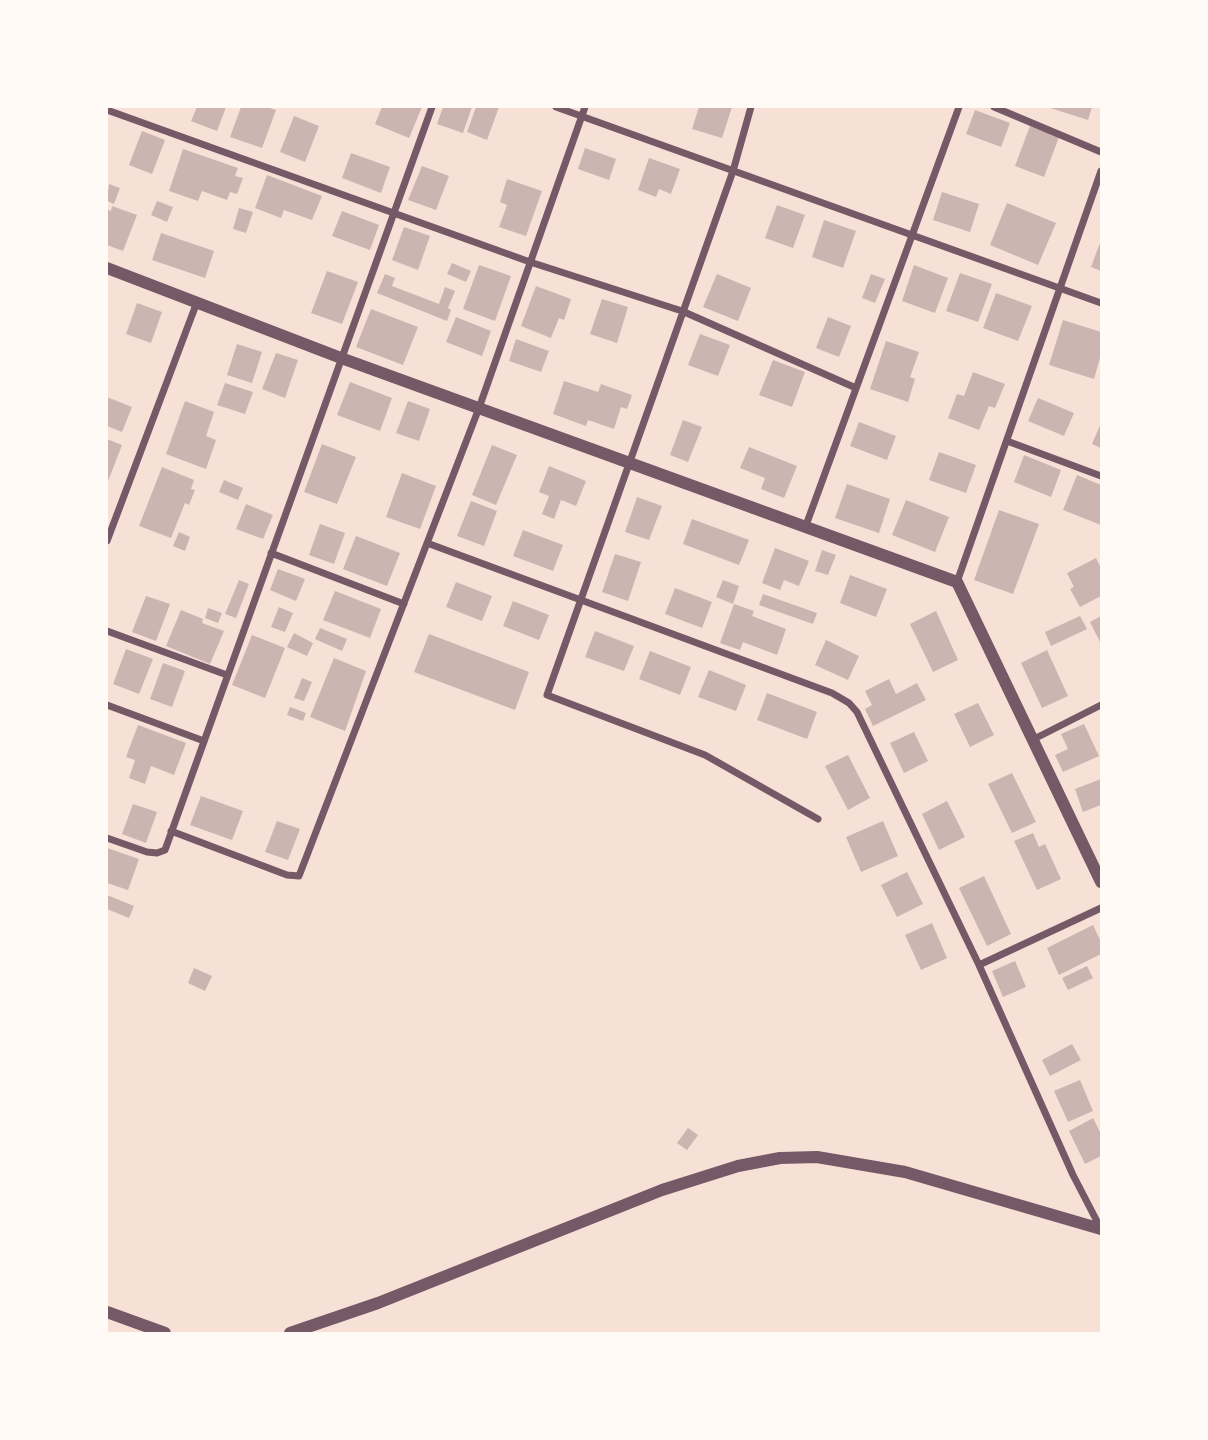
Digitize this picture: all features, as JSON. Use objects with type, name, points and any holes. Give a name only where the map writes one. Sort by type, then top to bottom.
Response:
[{"type":"street","points":[[107,838],[147,852],[157,853],[165,849],[432,107]]},
{"type":"street","points":[[556,107],[1101,303]]},
{"type":"street","points":[[171,831],[288,875],[299,876],[479,408],[585,107]]},
{"type":"street","points":[[751,107],[733,171],[547,695],[705,755],[818,819]]},
{"type":"street","points":[[805,528],[959,107]]},
{"type":"street","points":[[994,107],[1101,152]]},
{"type":"street","points":[[107,110],[530,262],[682,312],[856,388]]},
{"type":"street","points":[[1101,171],[957,582],[1101,881]]},
{"type":"street","points":[[107,268],[341,358],[957,582]]},
{"type":"street","points":[[107,541],[197,302]]},
{"type":"street","points":[[1007,440],[1101,476]]},
{"type":"street","points":[[427,543],[832,694],[849,703],[857,712],[979,965],[1073,1175],[1101,1229]]},
{"type":"street","points":[[271,553],[404,604]]},
{"type":"street","points":[[107,631],[227,675]]},
{"type":"street","points":[[107,705],[204,741]]},
{"type":"street","points":[[1032,740],[1101,705]]},
{"type":"street","points":[[979,965],[1101,908]]},
{"type":"street","points":[[290,1333],[378,1303],[662,1191],[738,1166],[780,1158],[817,1157],[905,1172],[1101,1229]]},
{"type":"street","points":[[107,1311],[166,1333]]},
{"type":"building","points":[[197,107],[226,107],[217,131],[191,121]]},
{"type":"building","points":[[241,107],[266,107],[276,110],[262,148],[230,137]]},
{"type":"building","points":[[382,107],[422,107],[409,138],[375,124]]},
{"type":"building","points":[[443,107],[472,107],[463,133],[437,124]]},
{"type":"building","points":[[476,107],[499,107],[487,140],[467,132]]},
{"type":"building","points":[[699,107],[732,107],[722,138],[692,129]]},
{"type":"building","points":[[1047,107],[1092,107],[1088,120]]},
{"type":"building","points":[[975,110],[1010,123],[1001,147],[966,134]]},
{"type":"building","points":[[294,116],[319,126],[305,162],[280,152]]},
{"type":"building","points":[[1030,126],[1059,137],[1044,177],[1015,166]]},
{"type":"building","points":[[142,131],[165,140],[152,174],[129,165]]},
{"type":"building","points":[[585,148],[616,159],[609,180],[578,169]]},
{"type":"building","points":[[183,149],[238,168],[235,176],[243,178],[237,194],[230,192],[227,200],[202,191],[198,201],[169,191]]},
{"type":"building","points":[[351,153],[390,167],[381,193],[342,178]]},
{"type":"building","points":[[649,158],[680,169],[671,194],[659,189],[656,197],[638,190]]},
{"type":"building","points":[[422,166],[449,176],[436,210],[408,200]]},
{"type":"building","points":[[267,175],[322,196],[312,220],[284,210],[281,218],[255,208]]},
{"type":"building","points":[[507,179],[542,191],[526,236],[499,227],[507,205],[500,202]]},
{"type":"building","points":[[109,184],[120,188],[114,204],[107,201]]},
{"type":"building","points":[[942,192],[979,204],[970,232],[933,220]]},
{"type":"building","points":[[157,201],[173,207],[167,222],[151,215]]},
{"type":"building","points":[[1007,203],[1056,223],[1038,265],[990,245]]},
{"type":"building","points":[[777,205],[805,215],[793,248],[765,238]]},
{"type":"building","points":[[112,206],[137,215],[123,251],[107,245],[107,209],[111,211]]},
{"type":"building","points":[[239,208],[253,212],[246,233],[233,229]]},
{"type":"building","points":[[342,211],[379,225],[370,250],[332,236]]},
{"type":"building","points":[[824,220],[856,231],[843,268],[812,257]]},
{"type":"building","points":[[404,227],[430,236],[418,270],[392,260]]},
{"type":"building","points":[[161,233],[214,251],[205,278],[152,260]]},
{"type":"building","points":[[1101,240],[1101,271],[1091,267]]},
{"type":"building","points":[[452,263],[471,271],[466,282],[447,274]]},
{"type":"building","points":[[479,265],[511,276],[495,321],[463,309]]},
{"type":"building","points":[[914,265],[948,278],[935,313],[902,301]]},
{"type":"building","points":[[327,271],[358,282],[342,324],[311,313]]},
{"type":"building","points":[[960,273],[992,284],[978,322],[946,311]]},
{"type":"building","points":[[385,274],[395,278],[392,286],[439,304],[445,287],[455,291],[448,308],[451,310],[447,321],[377,293]]},
{"type":"building","points":[[717,274],[751,288],[738,321],[703,307]]},
{"type":"building","points":[[871,274],[885,279],[875,303],[862,298]]},
{"type":"building","points":[[536,286],[571,299],[564,320],[559,318],[551,338],[521,326]]},
{"type":"building","points":[[996,293],[1032,306],[1018,341],[983,328]]},
{"type":"building","points":[[602,299],[628,307],[617,343],[590,334]]},
{"type":"building","points":[[137,303],[162,312],[151,343],[126,334]]},
{"type":"building","points":[[371,309],[418,327],[403,365],[356,347]]},
{"type":"building","points":[[456,317],[491,331],[482,356],[446,342]]},
{"type":"building","points":[[828,317],[851,326],[839,357],[816,348]]},
{"type":"building","points":[[1063,320],[1101,332],[1101,354],[1094,379],[1049,365]]},
{"type":"building","points":[[700,334],[730,345],[718,376],[688,365]]},
{"type":"building","points":[[516,339],[549,351],[541,372],[509,361]]},
{"type":"building","points":[[886,341],[919,352],[910,377],[915,379],[908,402],[870,389]]},
{"type":"building","points":[[237,344],[262,352],[252,383],[227,375]]},
{"type":"building","points":[[276,353],[298,360],[285,398],[262,389]]},
{"type":"building","points":[[773,360],[805,372],[792,407],[759,395]]},
{"type":"building","points":[[973,372],[1005,384],[995,408],[989,406],[979,430],[948,418],[957,394],[964,396]]},
{"type":"building","points":[[564,381],[598,392],[601,384],[632,395],[627,409],[621,407],[614,429],[588,420],[586,426],[553,414]]},
{"type":"building","points":[[350,382],[392,398],[380,431],[337,415]]},
{"type":"building","points":[[225,383],[253,392],[245,414],[217,405]]},
{"type":"building","points":[[107,397],[132,407],[122,432],[107,426]]},
{"type":"building","points":[[1038,398],[1074,413],[1064,436],[1028,421]]},
{"type":"building","points":[[185,401],[214,412],[206,436],[216,440],[206,469],[166,454]]},
{"type":"building","points":[[408,401],[430,409],[419,441],[396,433]]},
{"type":"building","points":[[683,420],[702,427],[688,462],[670,455]]},
{"type":"building","points":[[859,422],[896,436],[887,460],[850,446]]},
{"type":"building","points":[[1101,423],[1101,448],[1092,444]]},
{"type":"building","points":[[107,439],[122,445],[107,484]]},
{"type":"building","points":[[322,444],[356,457],[337,504],[304,492]]},
{"type":"building","points":[[492,445],[517,455],[496,505],[472,495]]},
{"type":"building","points":[[749,447],[797,466],[784,498],[761,489],[765,478],[740,468]]},
{"type":"building","points":[[939,452],[976,465],[966,493],[929,480]]},
{"type":"building","points":[[1024,455],[1061,470],[1051,497],[1014,482]]},
{"type":"building","points":[[549,466],[586,481],[576,506],[561,500],[554,519],[542,514],[549,496],[539,492]]},
{"type":"building","points":[[162,467],[194,480],[191,489],[195,490],[189,505],[185,503],[171,538],[139,526]]},
{"type":"building","points":[[402,473],[436,486],[420,529],[386,517]]},
{"type":"building","points":[[1077,475],[1101,485],[1101,525],[1063,510]]},
{"type":"building","points":[[224,480],[243,488],[238,500],[219,492]]},
{"type":"building","points":[[847,484],[890,499],[879,533],[835,518]]},
{"type":"building","points":[[637,497],[662,506],[649,540],[625,532]]},
{"type":"building","points":[[906,500],[949,517],[935,552],[892,535]]},
{"type":"building","points":[[471,501],[497,511],[484,546],[457,536]]},
{"type":"building","points":[[246,504],[273,515],[263,539],[236,529]]},
{"type":"building","points":[[999,510],[1039,524],[1013,594],[974,580]]},
{"type":"building","points":[[692,519],[749,540],[739,565],[683,544]]},
{"type":"building","points":[[320,524],[345,533],[334,564],[309,555]]},
{"type":"building","points":[[523,530],[563,545],[553,571],[513,556]]},
{"type":"building","points":[[179,532],[190,537],[185,551],[173,546]]},
{"type":"building","points":[[356,536],[400,553],[387,586],[343,569]]},
{"type":"building","points":[[775,548],[809,561],[799,586],[784,580],[780,590],[762,583]]},
{"type":"building","points":[[822,550],[836,555],[828,575],[815,571]]},
{"type":"building","points":[[615,554],[641,562],[628,601],[602,592]]},
{"type":"building","points":[[1096,558],[1101,568],[1101,596],[1080,607],[1070,589],[1074,587],[1067,573]]},
{"type":"building","points":[[278,569],[305,579],[296,601],[270,590]]},
{"type":"building","points":[[850,575],[887,589],[876,617],[840,603]]},
{"type":"building","points":[[239,580],[249,584],[236,618],[225,614]]},
{"type":"building","points":[[723,580],[739,586],[733,604],[716,597]]},
{"type":"building","points":[[456,582],[492,596],[482,621],[446,607]]},
{"type":"building","points":[[675,588],[712,602],[702,628],[665,614]]},
{"type":"building","points":[[335,591],[381,609],[370,638],[323,620]]},
{"type":"building","points":[[763,594],[817,613],[813,624],[759,605]]},
{"type":"building","points":[[146,596],[170,604],[156,641],[132,632]]},
{"type":"building","points":[[513,601],[549,615],[539,640],[503,626]]},
{"type":"building","points":[[734,604],[754,611],[752,616],[786,629],[777,655],[743,642],[740,650],[720,643]]},
{"type":"building","points":[[279,607],[293,613],[285,632],[271,627]]},
{"type":"building","points":[[208,608],[222,613],[218,623],[205,618]]},
{"type":"building","points":[[181,610],[203,619],[202,623],[224,631],[210,664],[166,646]]},
{"type":"building","points":[[936,611],[958,660],[933,672],[910,624]]},
{"type":"building","points":[[1080,616],[1087,629],[1051,646],[1045,632]]},
{"type":"building","points":[[1101,616],[1101,644],[1090,622]]},
{"type":"building","points":[[320,628],[347,639],[342,651],[315,639]]},
{"type":"building","points":[[595,631],[634,646],[624,671],[585,657]]},
{"type":"building","points":[[294,633],[313,643],[307,656],[287,647]]},
{"type":"building","points":[[429,634],[529,672],[515,710],[414,672]]},
{"type":"building","points":[[252,635],[285,648],[265,698],[232,685]]},
{"type":"building","points":[[826,640],[859,656],[848,680],[815,665]]},
{"type":"building","points":[[126,649],[153,659],[139,694],[113,684]]},
{"type":"building","points":[[1047,650],[1068,696],[1042,708],[1021,663]]},
{"type":"building","points":[[650,651],[691,667],[680,695],[639,679]]},
{"type":"building","points":[[334,658],[366,671],[345,731],[310,717]]},
{"type":"building","points":[[163,663],[185,671],[172,707],[150,699]]},
{"type":"building","points":[[709,670],[746,685],[736,711],[698,697]]},
{"type":"building","points":[[302,678],[312,682],[304,701],[294,698]]},
{"type":"building","points":[[889,679],[896,694],[917,683],[926,700],[873,726],[865,709],[872,705],[865,691]]},
{"type":"building","points":[[767,693],[817,712],[807,739],[757,720]]},
{"type":"building","points":[[978,703],[994,735],[970,747],[954,714]]},
{"type":"building","points":[[290,707],[306,713],[303,721],[287,715]]},
{"type":"building","points":[[1084,724],[1099,756],[1063,772],[1055,755],[1068,749],[1061,734]]},
{"type":"building","points":[[138,725],[186,743],[174,775],[151,766],[145,784],[129,778],[135,760],[126,757]]},
{"type":"building","points":[[914,732],[928,761],[904,773],[890,743]]},
{"type":"building","points":[[848,755],[870,798],[848,810],[825,766]]},
{"type":"building","points":[[1012,773],[1036,822],[1012,833],[988,784]]},
{"type":"building","points":[[1101,779],[1101,805],[1083,812],[1075,789]]},
{"type":"building","points":[[201,796],[243,811],[232,840],[190,825]]},
{"type":"building","points":[[947,801],[965,837],[939,850],[922,814]]},
{"type":"building","points":[[133,804],[157,812],[146,843],[122,834]]},
{"type":"building","points":[[277,821],[300,829],[288,860],[265,852]]},
{"type":"building","points":[[883,821],[898,856],[861,872],[846,837]]},
{"type":"building","points":[[1033,833],[1039,847],[1045,844],[1061,879],[1037,890],[1014,841]]},
{"type":"building","points":[[107,848],[139,859],[128,890],[107,883]]},
{"type":"building","points":[[907,872],[923,904],[897,917],[881,885]]},
{"type":"building","points":[[984,876],[1011,934],[987,946],[959,888]]},
{"type":"building","points":[[107,895],[134,906],[129,918],[107,909]]},
{"type":"building","points":[[932,923],[947,958],[921,970],[905,935]]},
{"type":"building","points":[[1093,925],[1101,942],[1101,954],[1059,975],[1047,948]]},
{"type":"building","points":[[1015,961],[1026,987],[1003,997],[992,971]]},
{"type":"building","points":[[1087,966],[1093,978],[1068,990],[1062,978]]},
{"type":"building","points":[[194,968],[212,976],[205,991],[188,983]]},
{"type":"building","points":[[1072,1044],[1081,1060],[1050,1076],[1042,1060]]},
{"type":"building","points":[[1080,1080],[1093,1111],[1068,1122],[1054,1091]]},
{"type":"building","points":[[1093,1118],[1101,1134],[1101,1156],[1085,1164],[1069,1131]]},
{"type":"building","points":[[688,1128],[698,1135],[687,1150],[677,1143]]}]
